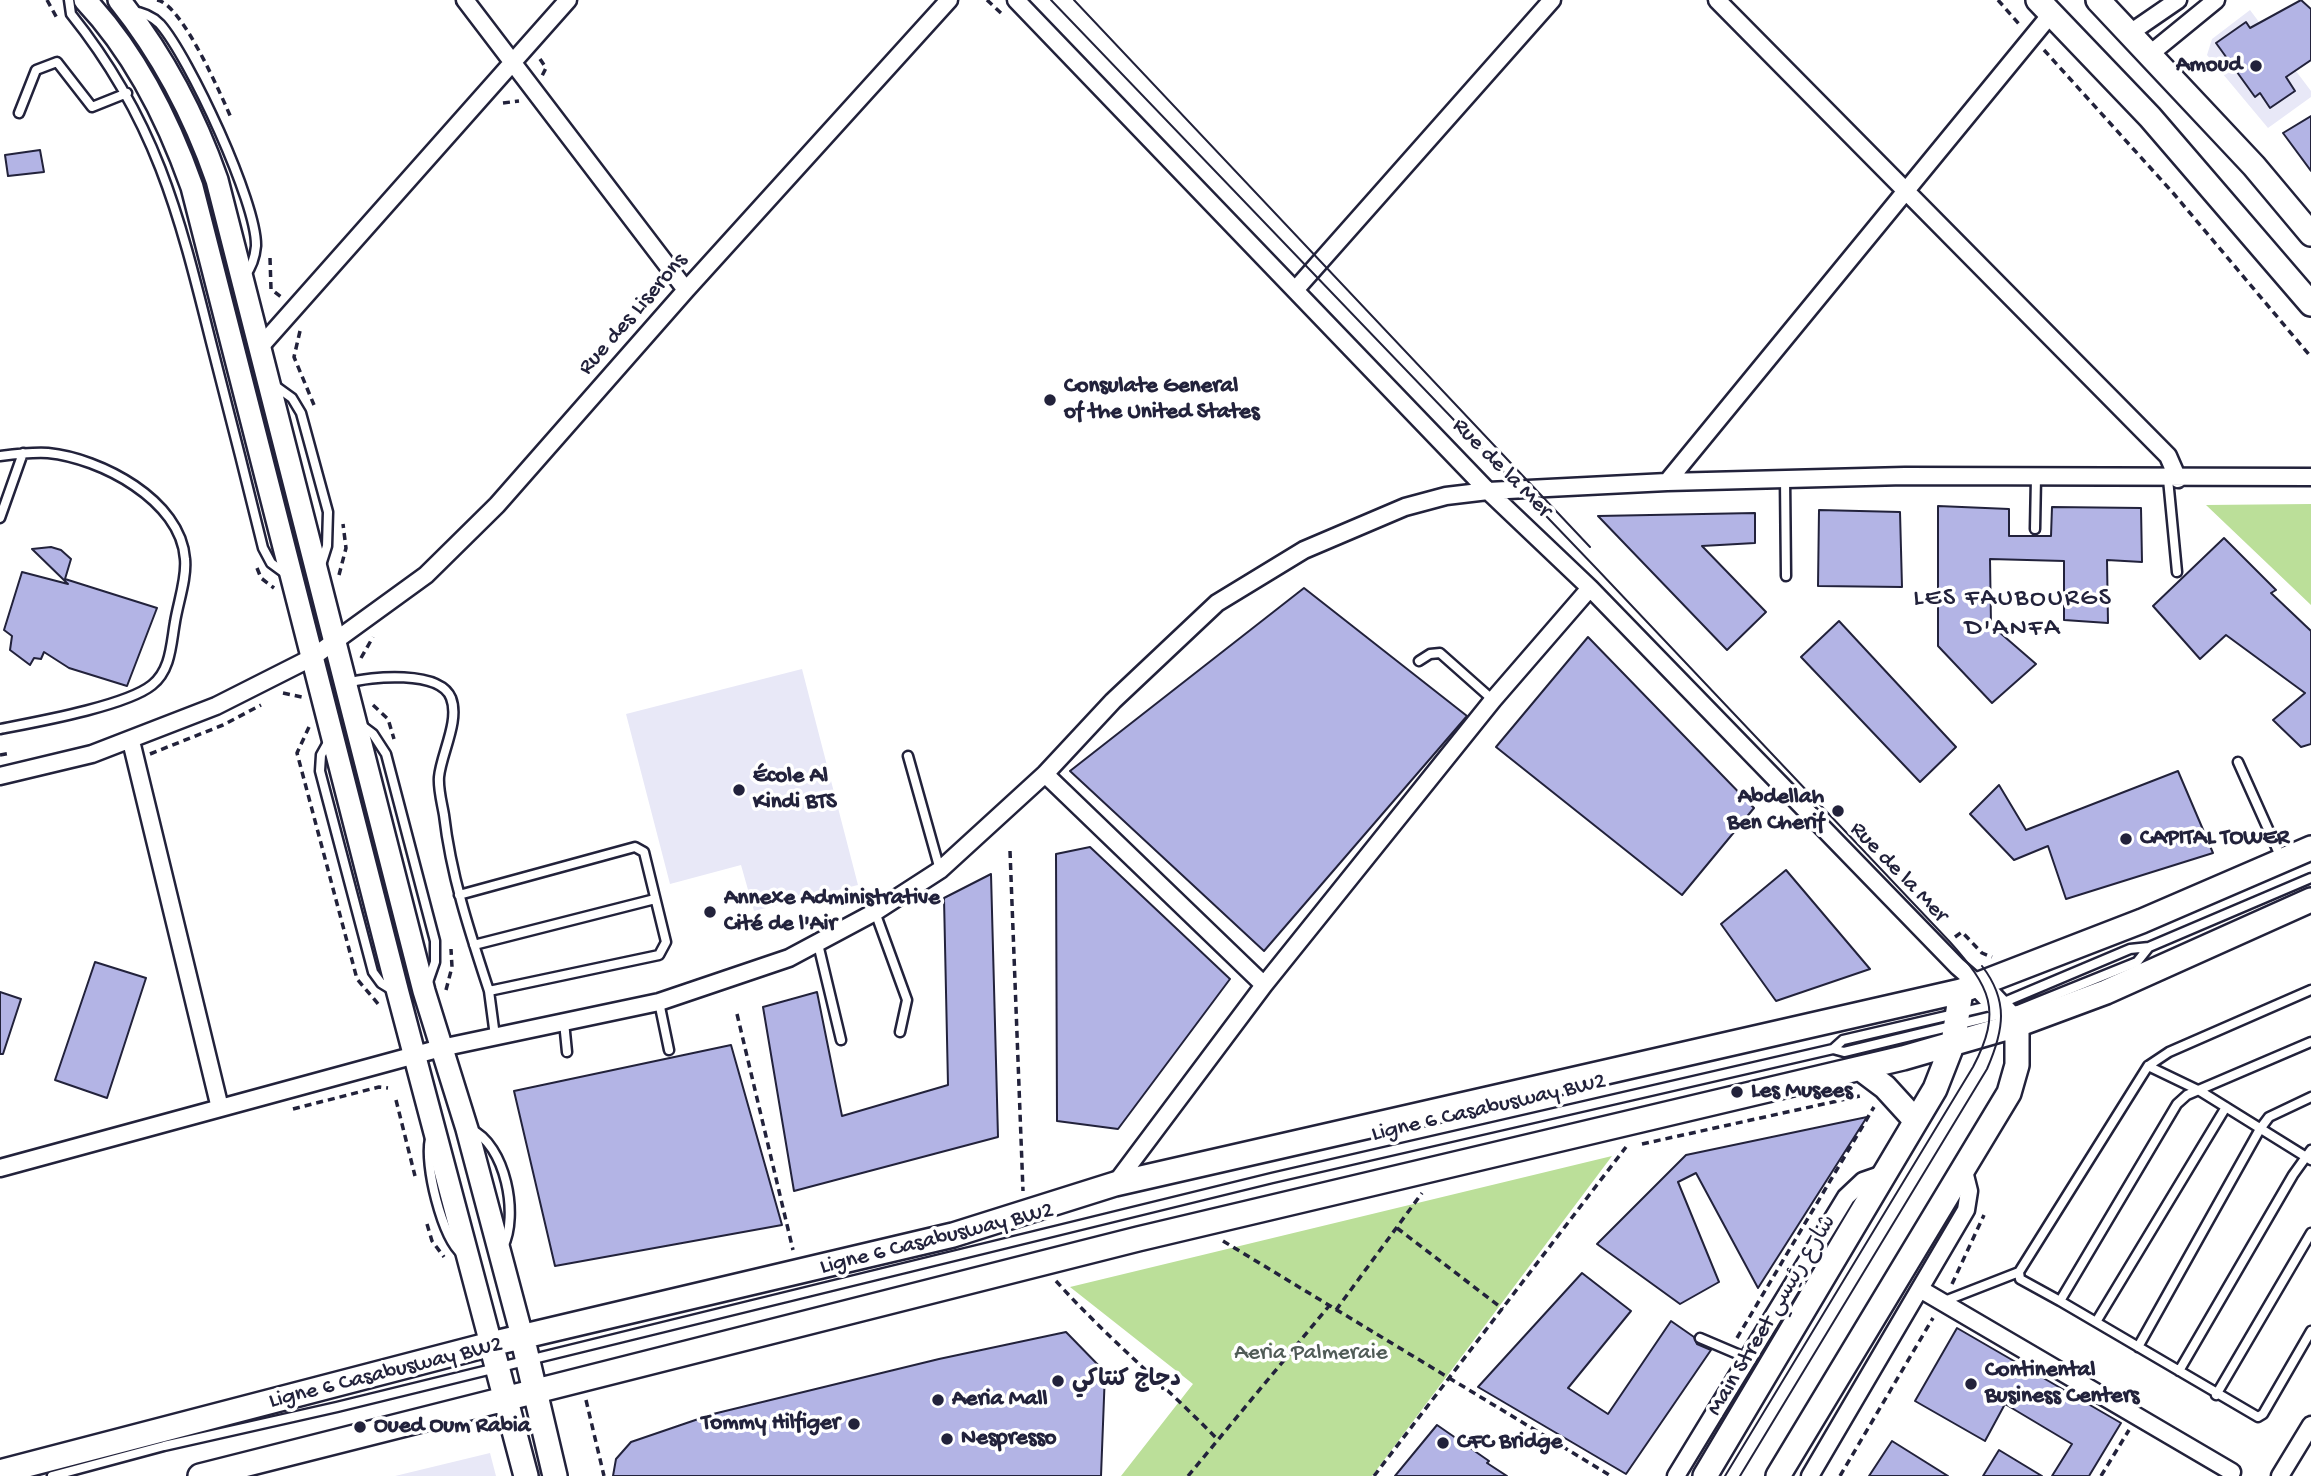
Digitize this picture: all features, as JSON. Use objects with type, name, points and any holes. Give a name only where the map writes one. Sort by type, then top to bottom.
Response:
[{"type":"main road","points":[[2098,0],[2254,166],[2311,234]]},
{"type":"main road","points":[[2044,7],[2150,117],[2311,304]]},
{"type":"main road","points":[[200,1476],[1196,1225],[1861,1069],[1962,1012],[2311,848]]},
{"type":"main road","points":[[0,1472],[491,1343],[953,1235],[1115,1184],[1962,1012],[2008,1014],[2141,979],[2311,900]]},
{"type":"main road","points":[[1962,1012],[2008,1014]]},
{"type":"main road","name":"Main Street شارع رئيسي","points":[[1705,1476],[1916,1121],[1942,1074],[1962,1012]]},
{"type":"main road","points":[[1778,1476],[2009,1093],[2017,1065],[2008,1014]]},
{"type":"main road","points":[[1861,1069],[1885,1087],[1916,1121]]},
{"type":"main road","points":[[522,1336],[558,1471]]},
{"type":"main road","points":[[491,1343],[523,1473]]},
{"type":"street","points":[[85,0],[138,70],[180,154],[192,187],[333,734],[391,1001],[416,1055],[491,1343]]},
{"type":"street","points":[[465,0],[686,290]]},
{"type":"street","points":[[260,347],[568,0]]},
{"type":"street","name":"Rue des Liserons","points":[[0,776],[52,765],[131,741],[216,706],[313,657],[426,575],[497,505],[686,290],[949,0]]},
{"type":"street","name":"Rue de la Mer","points":[[1016,0],[1488,491],[1590,589],[1957,966],[1962,1012]]},
{"type":"street","points":[[1296,289],[1552,0]]},
{"type":"street","points":[[1717,0],[2168,456],[2173,479]]},
{"type":"street","points":[[2130,33],[2178,0]]},
{"type":"street","points":[[2150,54],[2217,0]]},
{"type":"street","points":[[124,5],[173,78],[205,145],[243,279],[337,642],[355,680],[357,723],[424,990],[467,1129],[522,1336]]},
{"type":"street","points":[[1667,482],[2032,37],[2044,7]]},
{"type":"street","points":[[0,1168],[441,1048],[659,1002],[789,958],[875,912],[940,870],[1045,774],[1159,655],[1217,603],[1254,578],[1346,531],[1405,507],[1446,496],[1488,491],[1667,482],[2036,477],[2311,477]]},
{"type":"street","points":[[1115,1184],[1264,985],[1493,700],[1590,589]]},
{"type":"street","points":[[131,741],[220,1108]]},
{"type":"street","points":[[1045,774],[1264,985]]},
{"type":"street","points":[[1810,1476],[1966,1210],[1969,1191],[1964,1171]]},
{"type":"street","name":"Main Street شارع رئيسي","points":[[1676,1476],[1846,1197],[1863,1181],[1885,1173]]},
{"type":"street","points":[[1920,1289],[2232,1472]]},
{"type":"street","points":[[2280,1476],[2311,1425]]},
{"type":"lane","points":[[69,0],[71,14],[127,93],[160,162],[185,238],[263,548],[277,569],[293,575]]},
{"type":"lane","points":[[19,113],[36,69],[57,62],[92,107],[127,93]]},
{"type":"lane","points":[[0,518],[23,453]]},
{"type":"lane","points":[[0,456],[48,453],[85,461],[121,476],[150,499],[174,525],[185,560],[168,665],[155,683],[100,706],[0,729]]},
{"type":"lane","points":[[2035,529],[2036,477]]},
{"type":"lane","points":[[1785,479],[1786,576]]},
{"type":"lane","points":[[2173,479],[2177,572]]},
{"type":"lane","points":[[1419,661],[1430,654],[1440,653],[1493,700]]},
{"type":"lane","points":[[355,680],[426,679],[440,684],[451,697],[453,710],[439,778],[449,860],[489,992],[495,1036]]},
{"type":"lane","points":[[908,756],[940,870]]},
{"type":"lane","points":[[2238,762],[2282,860]]},
{"type":"lane","points":[[459,895],[635,847],[644,852],[666,942],[659,955],[489,992]]},
{"type":"lane","points":[[2008,1014],[2130,949],[2149,947],[2311,878]]},
{"type":"lane","points":[[474,945],[655,899]]},
{"type":"lane","points":[[875,912],[905,988],[907,1010],[900,1032]]},
{"type":"lane","points":[[818,944],[841,1040]]},
{"type":"lane","points":[[2008,1014],[2137,962],[2149,947]]},
{"type":"lane","points":[[1942,1302],[2019,1272],[2148,1066],[2169,1052],[2311,990]]},
{"type":"lane","points":[[659,1002],[669,1050]]},
{"type":"lane","name":"Ligne 6 Casabusway BW2","points":[[52,1476],[1272,1178],[1833,1049],[1843,1040],[1962,1012]]},
{"type":"lane","points":[[564,1022],[567,1052]]},
{"type":"lane","points":[[2060,1301],[2177,1104],[2187,1095],[2311,1042]]},
{"type":"lane","points":[[2148,1066],[2200,1091],[2309,1156],[2179,1371]]},
{"type":"lane","points":[[2137,1347],[2260,1129],[2269,1117],[2311,1097]]},
{"type":"lane","points":[[2096,1322],[2226,1107]]},
{"type":"lane","points":[[2216,1395],[2311,1233]]},
{"type":"lane","points":[[2019,1272],[2020,1279],[2028,1285],[2060,1301],[2253,1416],[2263,1415],[2311,1331]]},
{"type":"lane","points":[[1700,1338],[1747,1358]]},
{"type":"path","points":[[47,0],[61,24]]},
{"type":"path","points":[[157,0],[172,7],[180,19],[213,78],[234,126]]},
{"type":"path","points":[[1997,0],[2182,204],[2311,357]]},
{"type":"path","points":[[502,104],[514,100],[524,104]]},
{"type":"path","points":[[269,250],[272,293],[285,296]]},
{"type":"path","points":[[304,323],[296,339],[294,358],[315,409]]},
{"type":"path","points":[[339,579],[346,548],[341,516]]},
{"type":"path","points":[[255,561],[261,578],[277,592]]},
{"type":"path","points":[[381,632],[369,641],[363,652],[355,680],[388,719],[396,746]]},
{"type":"path","points":[[276,695],[297,694],[306,704]]},
{"type":"path","points":[[134,759],[223,725],[267,702]]},
{"type":"path","points":[[310,723],[298,752],[357,979],[374,1002],[391,1001]]},
{"type":"path","points":[[0,755],[19,751]]},
{"type":"path","points":[[1010,851],[1023,1200]]},
{"type":"path","points":[[1941,950],[1962,932]]},
{"type":"path","points":[[431,1015],[449,1011],[446,996],[452,960],[448,940]]},
{"type":"path","points":[[737,1014],[795,1256]]},
{"type":"path","points":[[1730,1349],[1885,1087]]},
{"type":"path","points":[[1374,1476],[1626,1147]]},
{"type":"path","points":[[1336,1310],[1426,1189]]},
{"type":"path","points":[[1840,1476],[1942,1302],[1984,1220],[1983,1209]]},
{"type":"path","points":[[1196,1225],[1611,1476]]},
{"type":"path","points":[[1397,1228],[1503,1308]]},
{"type":"path","points":[[1054,1280],[1090,1319],[1174,1394],[1218,1440]]},
{"type":"path","points":[[1188,1476],[1329,1306]]},
{"type":"path","points":[[583,1390],[604,1476]]},
{"type":"path","points":[[2101,1476],[2132,1426]]},
{"type":"shaded area","points":[[2250,10],[2311,91],[2311,97],[2268,128],[2207,55],[2212,39]]},
{"type":"shaded area","name":"École Al Kindi BTS","points":[[802,669],[858,885],[754,911],[741,865],[670,884],[626,714]]},
{"type":"shaded area","points":[[490,1453],[496,1476],[395,1476]]},
{"type":"green space","points":[[2311,504],[2311,605],[2206,505]]},
{"type":"green space","name":"Aeria Palmeraie","points":[[1612,1156],[1372,1476],[1121,1476],[1193,1384],[1070,1287]]},
{"type":"building","points":[[2301,0],[2311,9],[2311,60],[2286,77],[2295,91],[2270,108],[2260,93],[2255,97],[2216,43],[2246,22],[2250,28]]},
{"type":"building","points":[[2311,116],[2311,171],[2283,133]]},
{"type":"building","points":[[40,150],[44,172],[8,176],[5,155]]},
{"type":"building","points":[[1938,506],[2009,509],[2009,536],[2051,536],[2052,507],[2141,508],[2142,562],[2107,560],[2108,623],[2064,620],[2064,561],[1990,559],[1991,625],[2036,664],[1992,703],[1938,646]]},
{"type":"building","points":[[1819,510],[1900,512],[1902,587],[1818,586]]},
{"type":"building","points":[[1755,513],[1755,543],[1702,546],[1766,612],[1727,650],[1598,516]]},
{"type":"building","points":[[2224,538],[2276,590],[2271,593],[2311,631],[2311,744],[2301,747],[2273,720],[2305,693],[2226,635],[2200,659],[2153,606]]},
{"type":"building","points":[[51,547],[61,550],[71,559],[65,579],[157,608],[127,686],[69,668],[44,652],[41,659],[34,658],[30,665],[10,650],[12,636],[4,630],[22,572],[68,584],[32,549]]},
{"type":"building","points":[[1304,588],[1467,716],[1264,951],[1070,771]]},
{"type":"building","points":[[1839,621],[1956,747],[1920,782],[1801,657]]},
{"type":"building","points":[[1588,637],[1754,808],[1682,895],[1496,747]]},
{"type":"building","name":"CAPITAL TOWER","points":[[2178,771],[2213,853],[2066,899],[2048,846],[2014,860],[1970,814],[1999,785],[2026,830]]},
{"type":"building","points":[[1090,847],[1230,979],[1118,1129],[1057,1121],[1056,854]]},
{"type":"building","points":[[1786,870],[1870,969],[1776,1001],[1721,924]]},
{"type":"building","points":[[991,874],[998,1137],[794,1191],[763,1007],[817,992],[842,1116],[948,1085],[944,898]]},
{"type":"building","points":[[95,962],[146,978],[107,1098],[55,1080]]},
{"type":"building","points":[[0,992],[21,999],[3,1054],[0,1054]]},
{"type":"building","points":[[731,1045],[782,1225],[555,1266],[514,1091]]},
{"type":"building","points":[[1867,1117],[1758,1288],[1696,1173],[1678,1182],[1719,1282],[1680,1304],[1597,1244],[1686,1155]]},
{"type":"building","points":[[1582,1273],[1631,1311],[1568,1388],[1608,1414],[1671,1321],[1694,1337],[1697,1344],[1711,1350],[1626,1474],[1478,1387]]},
{"type":"building","points":[[1957,1328],[2121,1423],[2089,1476],[2052,1476],[2072,1444],[2005,1404],[1985,1441],[1915,1401]]},
{"type":"building","name":"Aeria Mall","points":[[1066,1332],[1105,1372],[1101,1476],[613,1476],[616,1459],[631,1442],[713,1414],[939,1359]]},
{"type":"building","name":"CFC Bridge","points":[[1437,1425],[1489,1461],[1487,1463],[1507,1476],[1395,1476]]},
{"type":"building","points":[[1892,1441],[1948,1476],[1869,1476]]},
{"type":"building","points":[[1999,1450],[2042,1476],[1983,1476]]},
{"type":"tram line","points":[[1051,0],[1596,568],[1950,942],[1983,986],[1988,1000],[1988,1030],[1973,1067],[1725,1476]]},
{"type":"tram line","points":[[1074,0],[1590,547]]},
{"type":"tram line","points":[[1740,1476],[1987,1069],[1997,1041],[2001,1016],[1997,991],[1982,966]]},
{"type":"place","name":"Amoud","points":[[2256,66]]},
{"type":"place","name":"Consulate General of the United States","points":[[1050,400]]},
{"type":"place","name":"École Al Kindi BTS","points":[[739,790]]},
{"type":"place","name":"Abdellah Ben Cherif","points":[[1838,811]]},
{"type":"place","name":"CAPITAL TOWER","points":[[2126,839]]},
{"type":"place","name":"Annexe Administrative Cité de l'Air","points":[[710,912]]},
{"type":"place","name":"Les Musees","points":[[1737,1092]]},
{"type":"place","name":"دجاج كنتاكي","points":[[1058,1381]]},
{"type":"place","name":"Continental Business Centers","points":[[1971,1384]]},
{"type":"place","name":"Aeria Mall","points":[[938,1400]]},
{"type":"place","name":"Tommy Hilfiger","points":[[854,1424]]},
{"type":"place","name":"Oued Oum Rabia","points":[[360,1427]]},
{"type":"place","name":"Nespresso","points":[[947,1439]]},
{"type":"place","name":"CFC Bridge","points":[[1443,1443]]},
{"type":"district","name":"LES FAUBOURGS D'ANFA","points":[[2013,615]]}]
